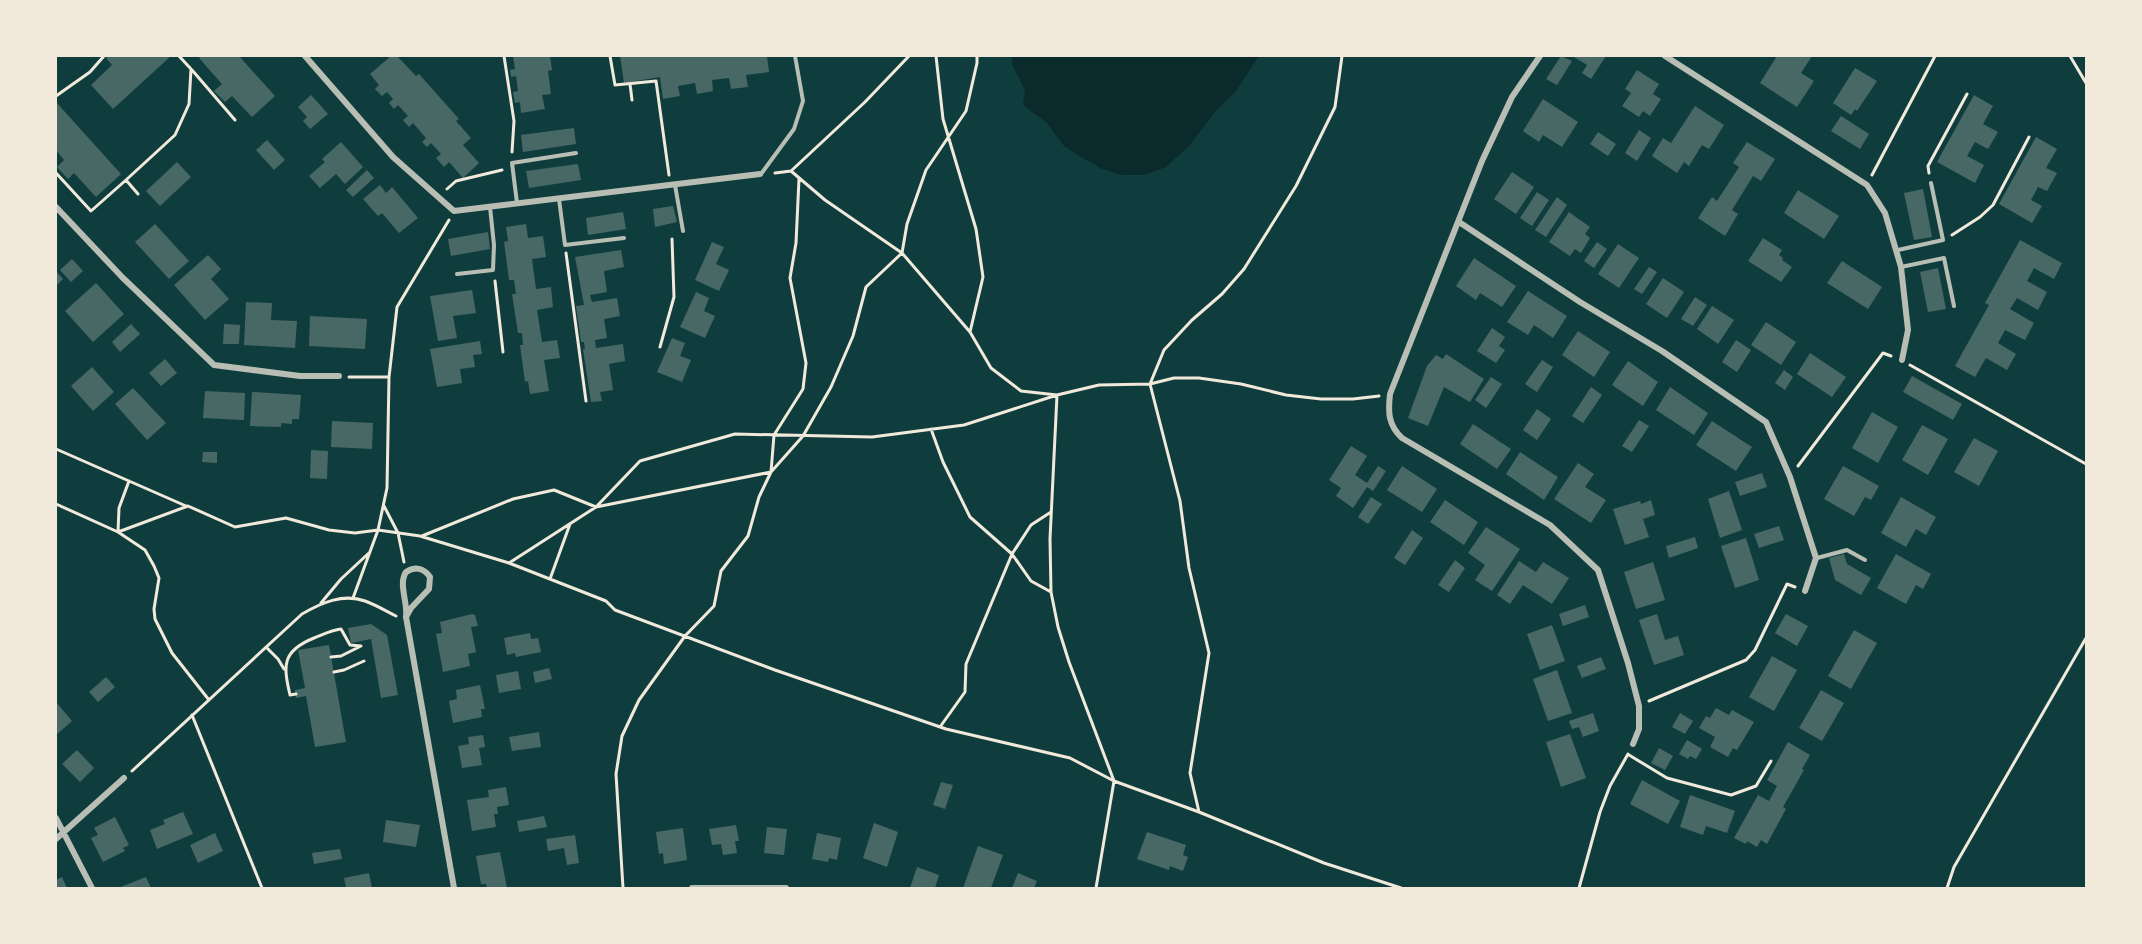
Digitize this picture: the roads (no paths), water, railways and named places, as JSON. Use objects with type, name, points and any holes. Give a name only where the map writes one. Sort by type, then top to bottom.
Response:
[{"type":"street","points":[[304,56],[393,157],[454,211],[760,174]]},
{"type":"street","points":[[1540,56],[1512,97],[1482,161],[1390,394],[1389,410],[1391,424],[1402,438],[1550,525],[1598,570],[1640,706],[1639,729],[1633,744]]},
{"type":"street","points":[[1665,56],[1867,185],[1885,213],[1898,250],[1908,330],[1902,360]]},
{"type":"street","points":[[56,207],[122,277],[214,365],[300,376],[339,376]]},
{"type":"street","points":[[1459,222],[1580,302],[1662,351],[1766,422],[1790,477],[1816,558],[1805,591]]},
{"type":"street","points":[[406,617],[411,608],[426,593],[430,583],[427,573],[422,569],[411,569],[406,572],[402,583],[407,606],[406,617],[454,888]]},
{"type":"street","points":[[56,839],[124,778]]},
{"type":"street","points":[[56,818],[92,888]]},
{"type":"street","points":[[692,888],[785,888]]},
{"type":"lane","points":[[760,174],[794,129],[803,101],[795,56]]},
{"type":"lane","points":[[517,204],[512,163],[576,153]]},
{"type":"lane","points":[[1898,250],[1943,240],[1931,183]]},
{"type":"lane","points":[[673,185],[683,231]]},
{"type":"lane","points":[[559,199],[565,245],[624,238]]},
{"type":"lane","points":[[457,274],[494,270],[494,245],[489,207]]},
{"type":"lane","points":[[1901,267],[1944,258],[1954,306]]},
{"type":"lane","points":[[1816,558],[1848,550],[1865,560]]},
{"type":"water","points":[[1012,56],[1259,56],[1236,91],[1213,114],[1191,144],[1166,167],[1144,175],[1122,175],[1102,169],[1064,146],[1047,123],[1023,105],[1025,90],[1012,64]]}]
